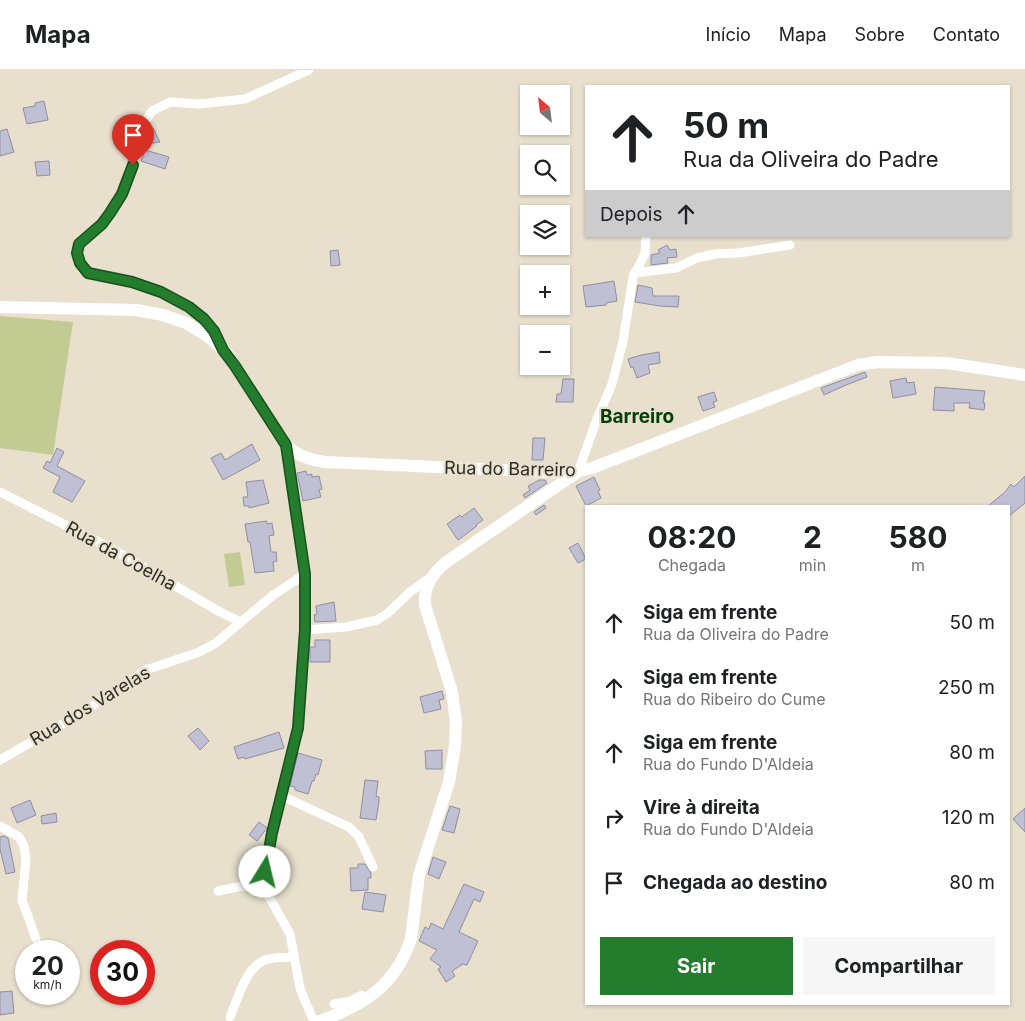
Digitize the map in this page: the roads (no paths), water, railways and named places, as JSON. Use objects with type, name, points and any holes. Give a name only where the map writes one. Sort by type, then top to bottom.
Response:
[{"type":"street","points":[[309,70],[245,99],[207,104],[170,102],[152,111],[144,124],[139,148],[125,187],[102,224],[82,241],[77,253],[80,263],[88,273],[153,288],[197,313],[210,325],[223,350],[286,445],[305,574],[305,630],[299,722],[272,833],[266,867],[266,887],[288,928],[302,995],[314,1021]]},
{"type":"street","points":[[305,630],[346,627],[377,620],[388,613],[410,592],[455,556],[578,472],[612,384],[623,341],[634,273],[645,254],[646,237]]},
{"type":"street","points":[[634,273],[676,268],[697,258],[714,254],[738,253],[790,245]]},
{"type":"street","points":[[0,307],[122,309],[149,312],[186,323],[206,335],[223,350]]},
{"type":"street","name":"Rua do Barreiro","points":[[286,445],[294,453],[325,462],[547,473],[578,472],[840,370],[867,363],[934,363],[1025,375]]},
{"type":"street","name":"Rua da Coelha","points":[[0,492],[107,546],[205,604],[241,622]]},
{"type":"street","name":"Rua dos Varelas","points":[[0,760],[83,712],[146,670],[199,652],[216,643],[272,596],[305,574]]},
{"type":"street","points":[[320,1021],[367,1000],[383,986],[398,966],[411,939],[419,875],[450,782],[455,746],[456,722],[454,702],[425,605],[426,588],[433,575]]},
{"type":"street","points":[[282,796],[350,827],[359,837],[373,867]]},
{"type":"street","points":[[0,826],[19,838],[24,846],[26,860],[22,896],[36,939]]},
{"type":"street","points":[[218,891],[242,886],[266,887]]},
{"type":"street","points":[[230,1017],[247,979],[259,963],[272,959],[293,958]]},
{"type":"street","points":[[334,1004],[359,997],[388,977],[398,966]]},
{"type":"district","name":"Barreiro","points":[[637,416]]}]
